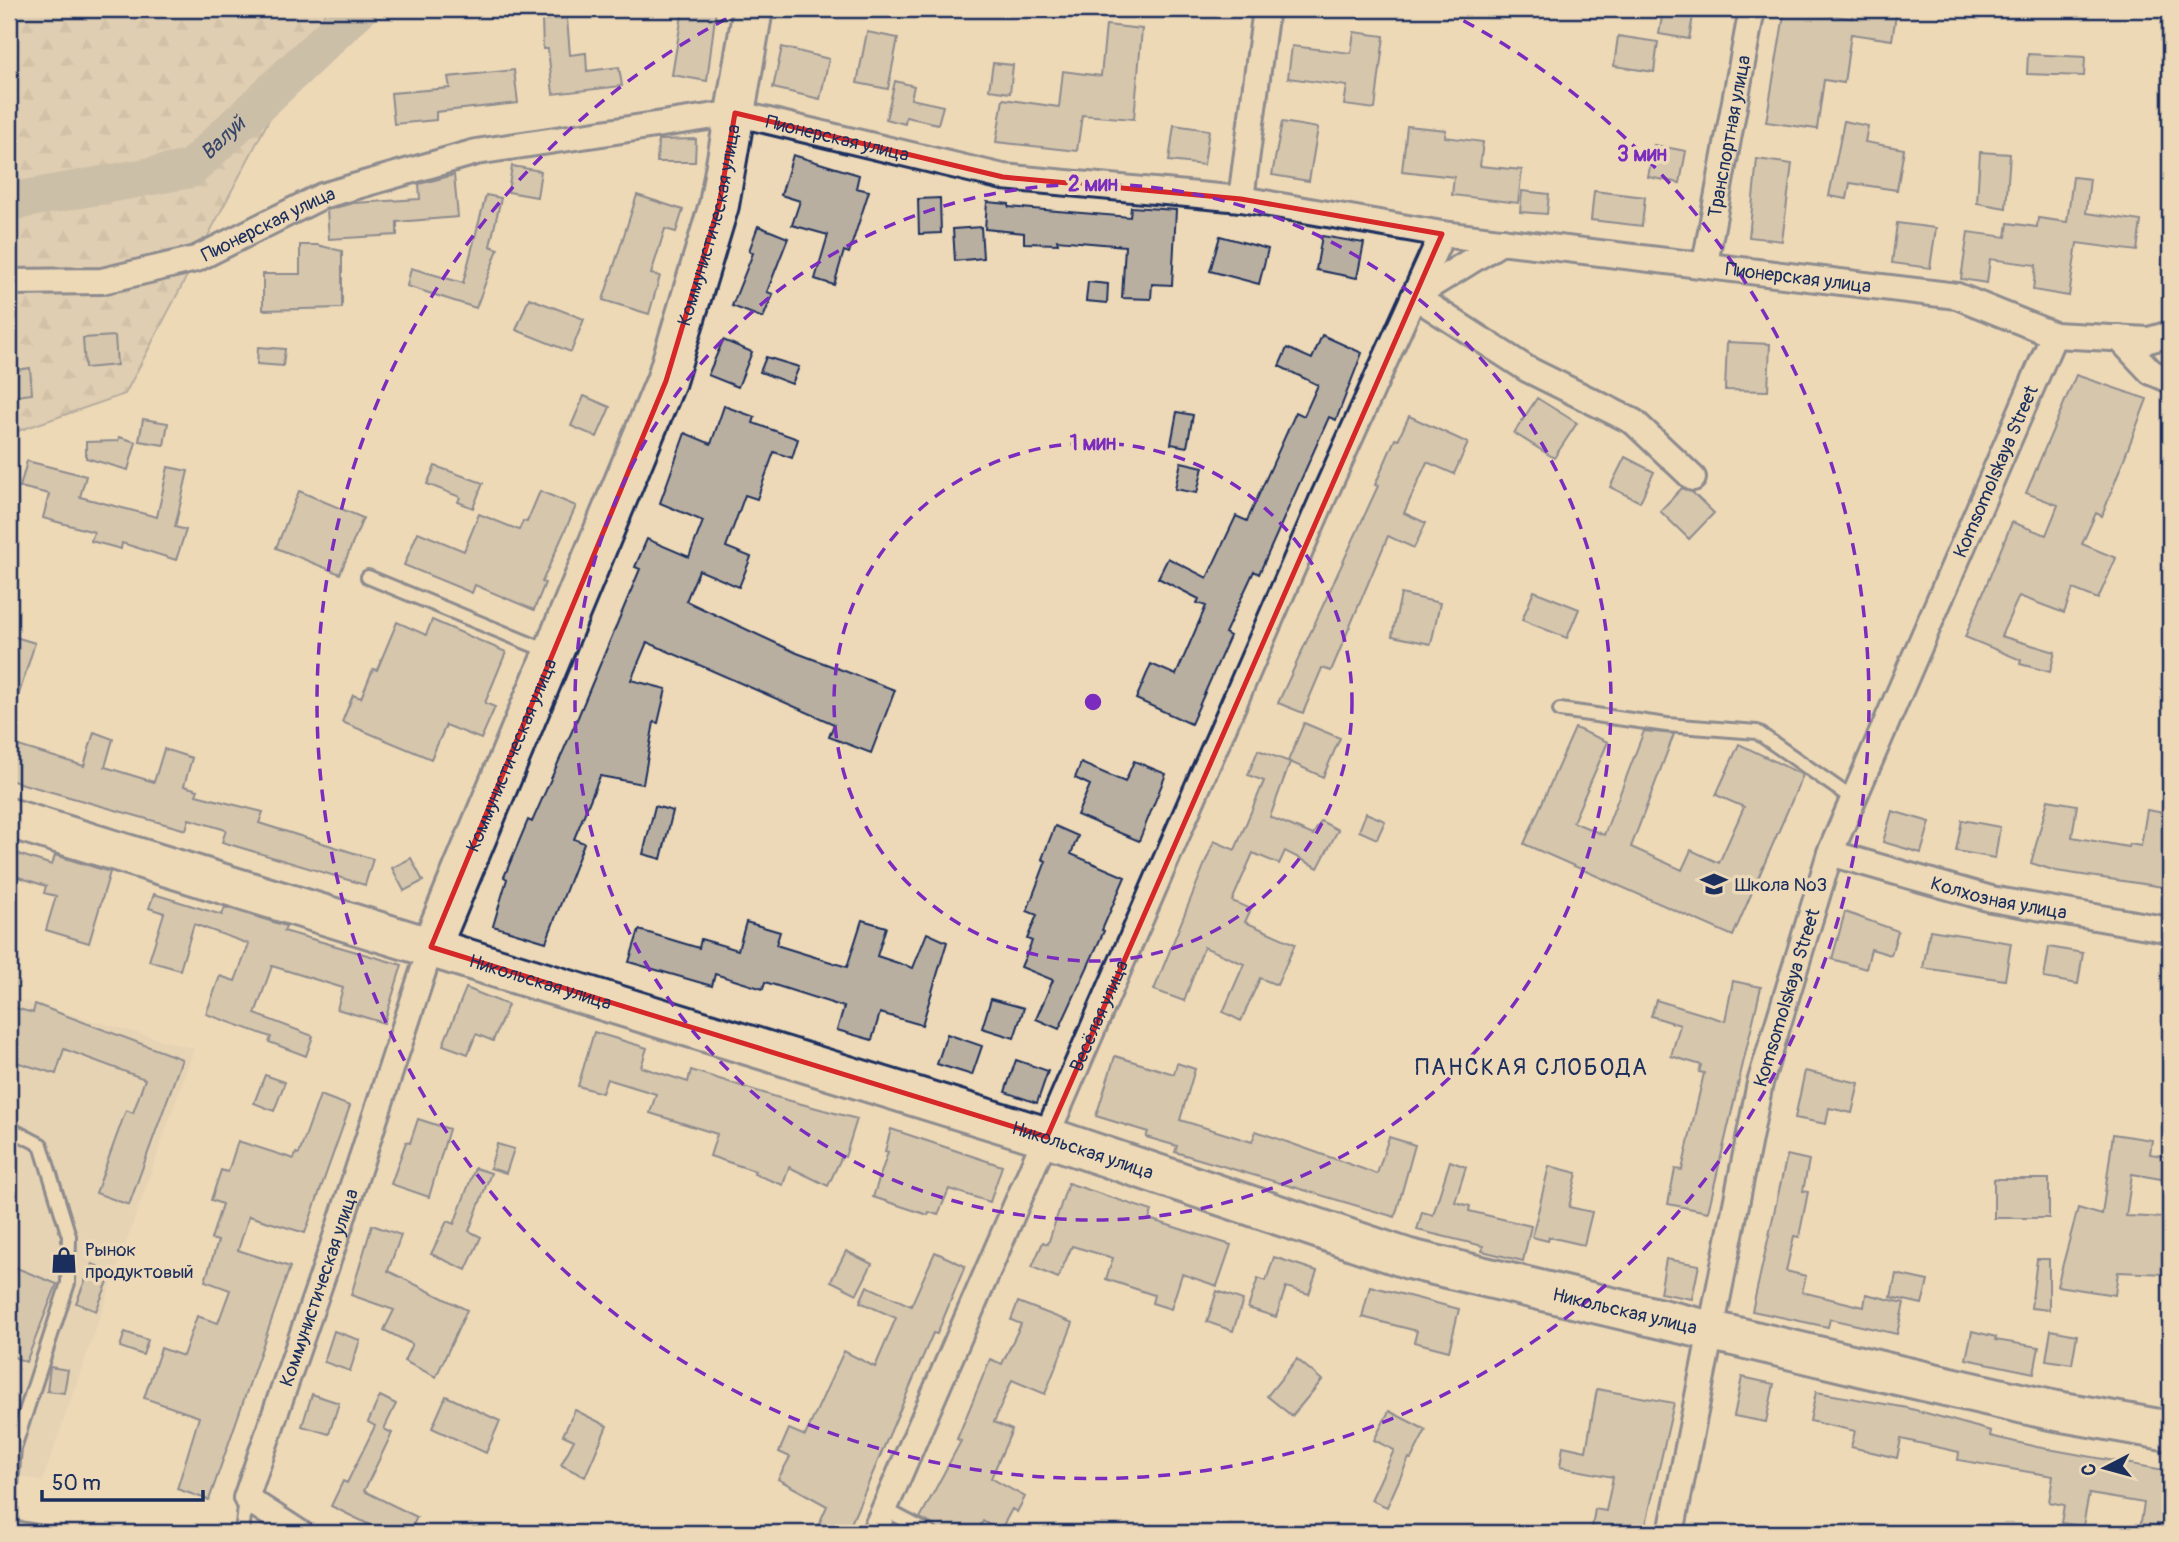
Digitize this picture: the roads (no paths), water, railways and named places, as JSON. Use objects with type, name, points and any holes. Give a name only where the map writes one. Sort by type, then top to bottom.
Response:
[{"type":"main road","name":"Коммунистическая улица","points":[[431,947],[666,381],[719,205],[753,9]]},
{"type":"main road","name":"Никольская улица","points":[[9,818],[1047,1138],[1409,1259],[1709,1332],[2051,1410],[2170,1431]]},
{"type":"street","points":[[1241,199],[1266,9]]},
{"type":"street","name":"Транспортная улица","points":[[1705,264],[1752,9]]},
{"type":"street","name":"Пионерская улица","points":[[9,282],[85,283],[197,259],[322,196],[476,152],[735,113],[1003,177],[1241,199],[1442,234],[1957,296],[2054,335],[2159,337]]},
{"type":"street","points":[[1414,296],[1442,234]]},
{"type":"street","points":[[1414,296],[1503,241]]},
{"type":"street","points":[[1414,296],[1527,369],[1634,422],[1693,478]]},
{"type":"street","name":"Весёлая улица","points":[[874,1533],[1323,498],[1414,296]]},
{"type":"street","name":"Komsomolskaya Street","points":[[1671,1533],[1760,1083],[1830,853],[2054,335]]},
{"type":"street","points":[[2119,338],[2151,372],[2170,380]]},
{"type":"street","name":"Колхозная улица","points":[[1830,853],[1991,899],[2170,930]]},
{"type":"street","name":"Коммунистическая улица","points":[[246,1497],[334,1243],[431,947]]},
{"type":"street","points":[[246,1497],[300,1533]]},
{"type":"lane","points":[[369,577],[554,653]]},
{"type":"lane","points":[[1560,710],[1667,725],[1757,732],[1853,799]]},
{"type":"lane","points":[[9,1132],[14,1131],[41,1145],[69,1236],[68,1283],[14,1448],[9,1510]]},
{"type":"lane","points":[[242,1533],[246,1497]]},
{"type":"lane","points":[[884,1509],[930,1533]]},
{"type":"lane","points":[[9,1527],[43,1533]]},
{"type":"waterway","name":"Валуй","points":[[9,202],[190,169],[359,9]]},
{"type":"place","name":"Школа №3","points":[[1714,884]]},
{"type":"place","name":"Рынок продуктовый","points":[[64,1260]]},
{"type":"district","name":"ПАНСКАЯ СЛОБОДА","points":[[1532,1067]]}]
